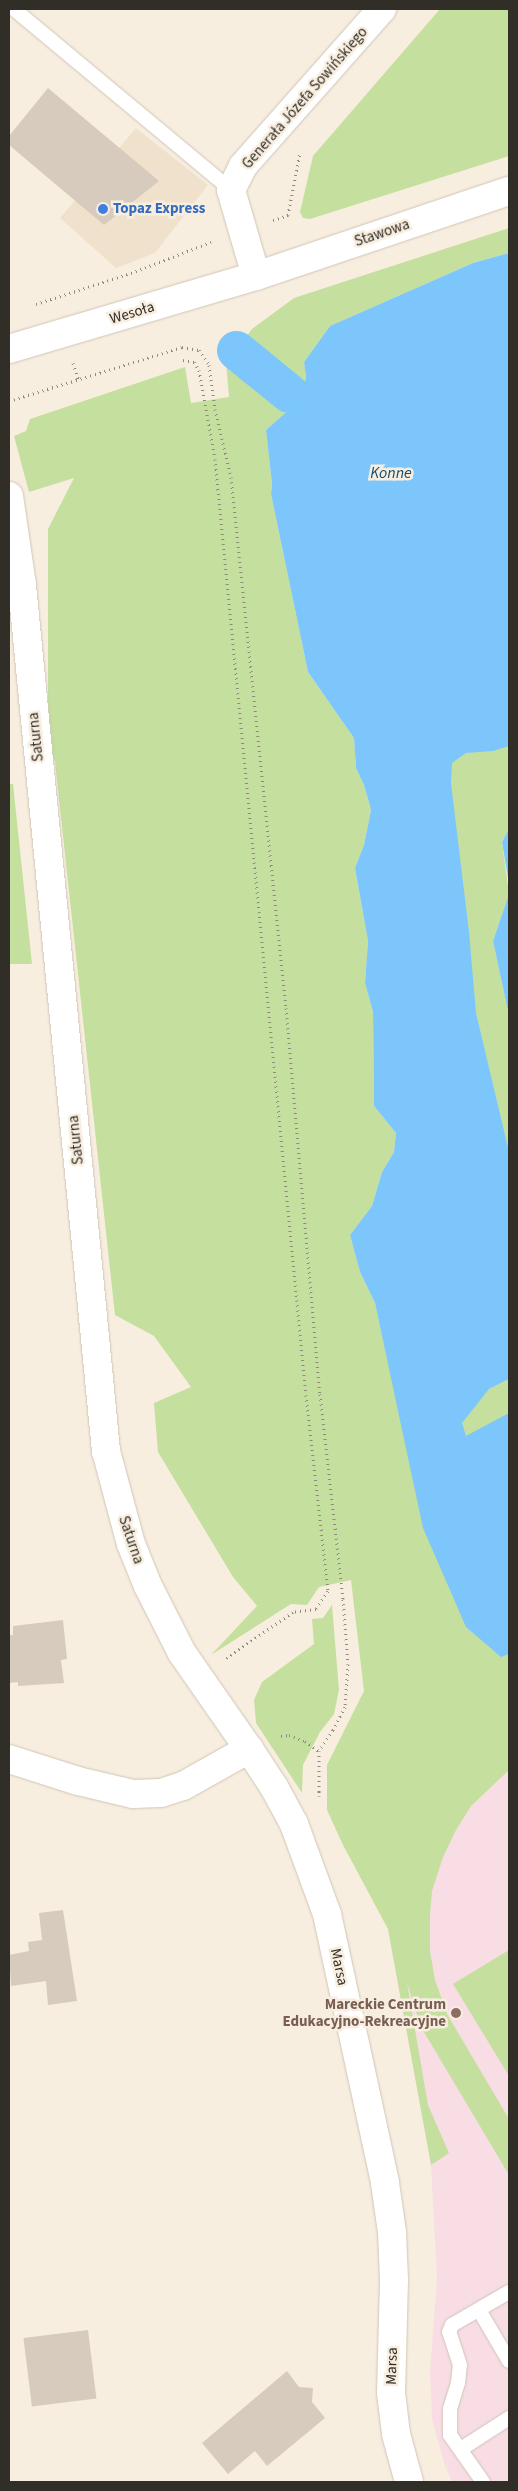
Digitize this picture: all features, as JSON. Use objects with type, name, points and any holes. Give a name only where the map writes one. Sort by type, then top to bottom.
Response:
[{"type":"street","name":"Generała Józefa Sowińskiego","points":[[231,190],[243,166],[382,9]]},
{"type":"street","points":[[231,190],[256,276]]},
{"type":"street","name":"Stawowa","points":[[256,276],[509,191]]},
{"type":"street","name":"Wesoła","points":[[9,350],[256,276]]},
{"type":"street","name":"Saturna","points":[[10,511],[22,585],[106,1451],[131,1544],[148,1586],[182,1653],[249,1749]]},
{"type":"street","points":[[9,1759],[78,1781],[124,1792],[161,1793],[183,1786],[249,1749]]},
{"type":"street","name":"Marsa","points":[[249,1749],[274,1787],[294,1824],[315,1876],[336,1951],[385,2183],[392,2232],[394,2280],[391,2393],[396,2434],[409,2482]]},
{"type":"lane","points":[[14,9],[231,190]]},
{"type":"lane","points":[[483,2482],[450,2435],[450,2409],[458,2383],[460,2365],[449,2332],[452,2325],[509,2292]]},
{"type":"lane","points":[[479,2310],[509,2361]]},
{"type":"lane","points":[[461,2449],[509,2418]]},
{"type":"path","points":[[29,306],[131,273],[219,239]]},
{"type":"path","points":[[9,401],[182,347],[199,350],[209,365],[215,409],[231,477],[286,1008],[320,1394],[343,1599],[348,1664],[345,1707],[334,1730],[318,1751],[319,1804]]},
{"type":"path","points":[[183,360],[194,362],[199,370],[215,459],[305,1385],[328,1591],[316,1609],[293,1612],[230,1654],[220,1664]]},
{"type":"shaded area","points":[[136,128],[208,185],[155,253],[116,268],[60,218]]},
{"type":"shaded area","name":"Mareckie Centrum Edukacyjno-Rekreacyjne","points":[[509,1698],[509,2482],[452,2482],[444,2463],[432,2419],[430,2372],[437,2279],[431,2165],[388,1929]]},
{"type":"green space","points":[[440,9],[509,9],[509,156],[310,219],[303,218],[300,212],[313,156]]},
{"type":"green space","points":[[509,228],[509,253],[473,263],[330,326],[304,362],[306,377],[302,393],[293,387],[285,399],[292,407],[266,430],[272,484],[271,494],[308,672],[354,738],[356,768],[364,785],[371,810],[364,845],[355,868],[368,941],[365,983],[373,1012],[374,1106],[396,1133],[394,1152],[382,1172],[372,1206],[350,1235],[360,1272],[375,1303],[387,1358],[489,1389],[509,1379],[509,1770],[471,1806],[456,1830],[443,1857],[432,1891],[430,1951],[435,1980],[447,2014],[509,2119],[509,2175],[421,2027],[407,1983],[428,2105],[449,2153],[431,2165],[388,1929],[343,1845],[327,1810],[327,1765],[364,1691],[351,1580],[319,1587],[307,1605],[291,1604],[211,1655],[257,1606],[233,1577],[158,1452],[154,1403],[191,1387],[154,1336],[115,1315],[55,762],[48,744],[48,529],[74,478],[29,492],[14,436],[26,431],[30,419],[185,367],[191,403],[229,397],[226,362],[252,329],[294,298]]},
{"type":"green space","points":[[509,724],[509,829],[502,842],[509,894],[493,941],[509,1016],[509,1173],[480,1084],[442,742]]},
{"type":"green space","points":[[9,784],[13,784],[32,964],[9,964]]},
{"type":"green space","points":[[332,1605],[339,1690],[334,1714],[320,1732],[303,1765],[302,1793],[256,1723],[254,1700],[262,1682],[314,1644],[312,1619],[323,1618]]},
{"type":"green space","points":[[509,1950],[509,2076],[453,1984]]},
{"type":"water","name":"Konne","points":[[509,253],[509,746],[493,751],[466,753],[452,763],[451,783],[469,932],[476,1013],[509,1152],[509,1379],[489,1389],[462,1423],[466,1436],[509,1413],[509,1654],[501,1657],[466,1627],[423,1528],[375,1303],[360,1272],[350,1235],[372,1206],[382,1172],[394,1152],[396,1133],[374,1106],[373,1012],[365,983],[368,941],[355,868],[364,845],[371,810],[364,785],[356,768],[354,738],[308,672],[271,494],[272,484],[266,430],[292,407],[285,399],[293,387],[302,393],[306,377],[304,362],[330,326],[473,263]]},
{"type":"water","points":[[509,829],[509,884],[502,842]]},
{"type":"water","points":[[509,894],[509,1016],[493,941]]},
{"type":"building","points":[[48,88],[159,181],[104,225],[9,145],[9,136]]},
{"type":"building","points":[[63,1620],[67,1659],[61,1660],[64,1683],[18,1686],[18,1682],[9,1683],[9,1635],[13,1635],[13,1626]]},
{"type":"building","points":[[63,1910],[77,2001],[48,2005],[46,1981],[11,1986],[9,1955],[29,1951],[28,1942],[42,1940],[39,1913]]},
{"type":"building","points":[[88,2330],[96,2398],[32,2406],[23,2338]]},
{"type":"building","points":[[287,2371],[299,2387],[313,2388],[312,2402],[325,2418],[267,2466],[255,2451],[228,2474],[202,2443]]},
{"type":"waterway","points":[[236,350],[289,393]]},
{"type":"place","name":"Topaz Express","points":[[103,209]]},
{"type":"place","name":"Mareckie Centrum Edukacyjno-Rekreacyjne","points":[[456,2013]]}]
